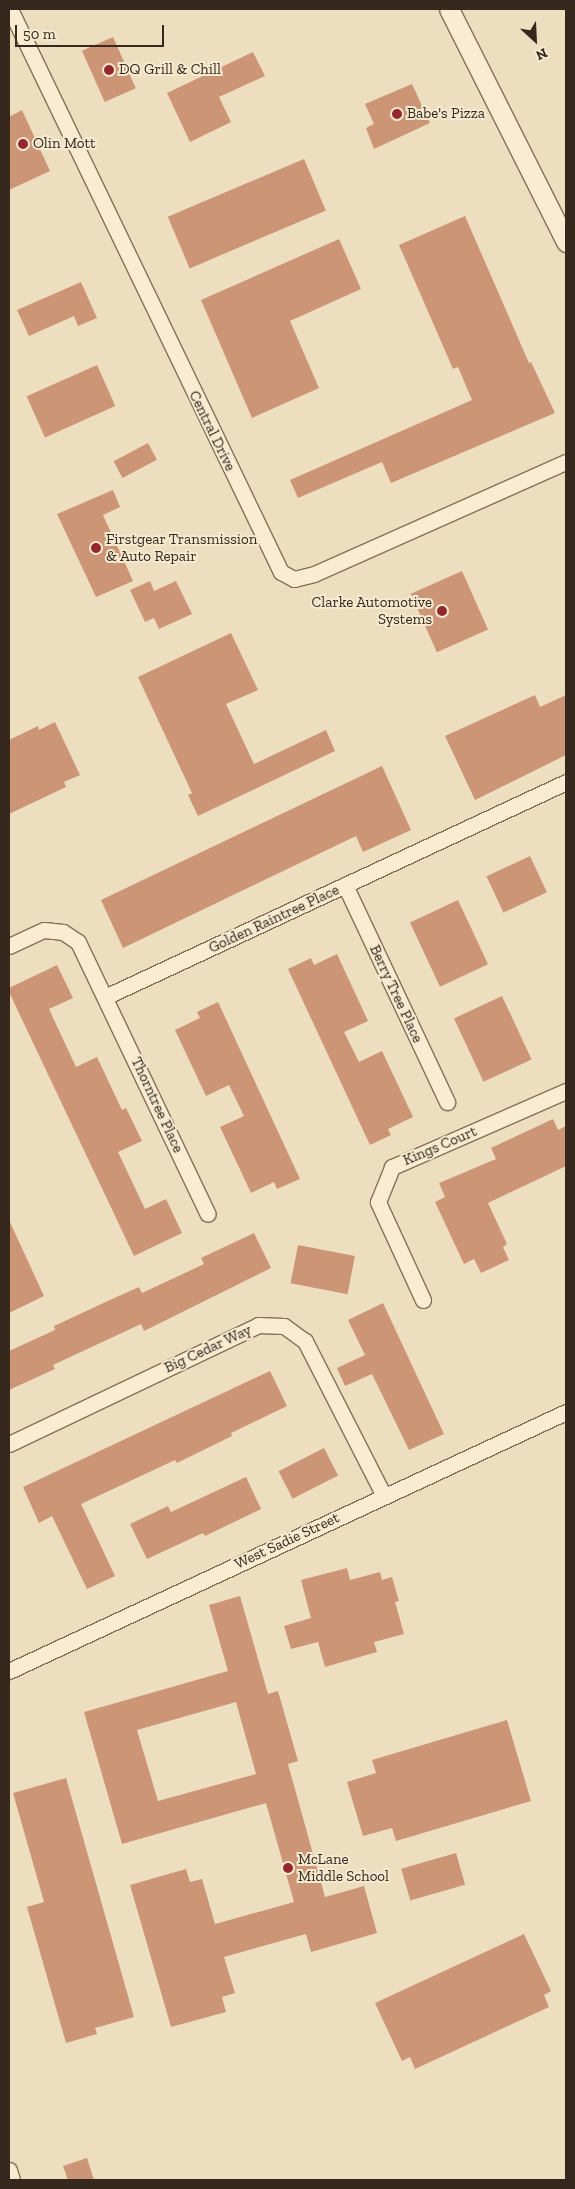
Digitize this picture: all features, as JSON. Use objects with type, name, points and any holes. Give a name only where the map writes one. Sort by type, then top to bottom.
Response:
[{"type":"street","name":"Central Drive","points":[[10,9],[281,572],[294,579],[314,574],[566,462]]},
{"type":"street","points":[[449,9],[564,233]]},
{"type":"street","name":"Golden Raintree Place","points":[[105,997],[566,782]]},
{"type":"street","name":"Berry Tree Place","points":[[345,885],[447,1102]]},
{"type":"street","points":[[9,946],[44,930],[63,932],[78,942],[105,997]]},
{"type":"street","name":"Thorntree Place","points":[[105,997],[208,1214]]},
{"type":"street","name":"Kings Court","points":[[423,1300],[378,1202],[392,1167],[566,1091]]},
{"type":"street","name":"Big Cedar Way","points":[[9,1444],[258,1325],[284,1326],[305,1341],[384,1496]]},
{"type":"street","name":"West Sadie Street","points":[[9,1671],[566,1412]]},
{"type":"street","points":[[9,2170],[12,2180]]},
{"type":"building","name":"DQ Grill & Chill","points":[[113,37],[136,88],[105,102],[82,51]]},
{"type":"building","points":[[253,52],[265,76],[219,97],[231,122],[190,142],[167,93]]},
{"type":"building","name":"Babe's Pizza","points":[[412,84],[430,123],[374,149],[366,128],[374,124],[365,104]]},
{"type":"building","name":"Olin Mott","points":[[22,110],[50,171],[9,190],[9,117]]},
{"type":"building","points":[[304,159],[326,211],[190,268],[168,217]]},
{"type":"building","points":[[465,216],[529,363],[531,362],[555,413],[391,483],[382,462],[298,498],[290,480],[472,400],[458,367],[453,369],[399,245]]},
{"type":"building","points":[[339,239],[361,289],[290,321],[319,388],[252,418],[201,300]]},
{"type":"building","points":[[81,282],[97,318],[78,326],[74,316],[29,336],[17,310]]},
{"type":"building","points":[[97,365],[115,406],[45,437],[27,396]]},
{"type":"building","points":[[148,443],[157,460],[122,478],[114,461]]},
{"type":"building","name":"Firstgear Transmission & Auto Repair","points":[[113,490],[120,507],[103,515],[133,581],[96,597],[57,514]]},
{"type":"building","points":[[462,571],[488,629],[437,652],[411,594]]},
{"type":"building","points":[[150,581],[154,591],[176,581],[192,614],[159,629],[154,618],[145,622],[130,590]]},
{"type":"building","points":[[231,633],[258,690],[226,704],[254,764],[326,730],[335,751],[198,816],[188,795],[192,793],[138,677]]},
{"type":"building","points":[[535,695],[540,707],[566,695],[566,755],[475,800],[445,736]]},
{"type":"building","points":[[55,722],[80,775],[64,782],[66,787],[9,814],[9,740],[38,726],[39,730]]},
{"type":"building","points":[[382,766],[411,830],[363,852],[356,836],[123,948],[101,900]]},
{"type":"building","points":[[530,856],[547,892],[503,913],[486,876]]},
{"type":"building","points":[[458,900],[488,964],[440,987],[410,922]]},
{"type":"building","points":[[337,954],[368,1021],[344,1032],[359,1062],[382,1051],[413,1117],[388,1129],[391,1135],[370,1145],[288,969],[311,958],[314,965]]},
{"type":"building","points":[[57,965],[73,998],[49,1009],[76,1067],[97,1057],[122,1110],[126,1108],[142,1141],[118,1152],[145,1209],[166,1199],[182,1233],[134,1256],[9,992],[9,988]]},
{"type":"building","points":[[502,996],[532,1059],[484,1082],[454,1018]]},
{"type":"building","points":[[218,1002],[300,1179],[277,1189],[274,1182],[251,1193],[220,1127],[244,1116],[229,1085],[206,1096],[175,1030],[200,1018],[197,1012]]},
{"type":"building","points":[[553,1119],[558,1130],[566,1126],[566,1166],[488,1203],[507,1244],[503,1247],[509,1260],[481,1273],[474,1259],[464,1264],[435,1202],[445,1197],[439,1183],[496,1159],[491,1148]]},
{"type":"building","points":[[9,1220],[44,1296],[9,1313]]},
{"type":"building","points":[[254,1233],[271,1268],[144,1331],[141,1324],[53,1365],[55,1369],[9,1390],[9,1351],[55,1330],[54,1326],[139,1287],[142,1293],[204,1264],[201,1258]]},
{"type":"building","points":[[298,1245],[355,1256],[347,1294],[291,1283]]},
{"type":"building","points":[[383,1303],[444,1434],[409,1450],[372,1374],[345,1386],[337,1368],[365,1355],[348,1320]]},
{"type":"building","points":[[270,1371],[287,1406],[231,1433],[232,1436],[177,1463],[175,1460],[81,1504],[115,1576],[87,1589],[52,1516],[39,1523],[23,1487]]},
{"type":"building","points":[[324,1448],[338,1476],[293,1499],[279,1471]]},
{"type":"building","points":[[246,1477],[261,1509],[205,1536],[203,1533],[147,1559],[130,1524],[168,1506],[171,1512]]},
{"type":"building","points":[[347,1568],[350,1580],[380,1572],[382,1580],[392,1577],[399,1601],[395,1602],[404,1634],[374,1642],[377,1652],[325,1667],[318,1642],[291,1649],[284,1626],[311,1618],[301,1580]]},
{"type":"building","points":[[240,1596],[268,1694],[278,1691],[298,1761],[288,1764],[325,1897],[364,1886],[377,1933],[311,1952],[306,1934],[224,1957],[235,1993],[222,1997],[226,2012],[171,2027],[130,1885],[186,1869],[190,1882],[202,1879],[215,1924],[294,1902],[266,1803],[122,1844],[84,1712],[228,1671],[209,1605]],"holes":[[[236,1702],[256,1774],[158,1801],[137,1730]]]},
{"type":"building","points":[[507,1720],[531,1801],[396,1841],[392,1828],[363,1836],[347,1782],[376,1773],[372,1760]]},
{"type":"building","points":[[66,1778],[134,2017],[95,2028],[97,2034],[66,2043],[27,1907],[44,1902],[13,1793]]},
{"type":"building","points":[[456,1853],[465,1885],[410,1900],[401,1869]]},
{"type":"building","points":[[524,1934],[551,1991],[544,1995],[549,2007],[415,2069],[410,2057],[402,2061],[375,2003]]},
{"type":"building","points":[[87,2158],[94,2180],[68,2180],[63,2166]]},
{"type":"place","name":"DQ Grill & Chill","points":[[109,70]]},
{"type":"place","name":"Babe's Pizza","points":[[397,114]]},
{"type":"place","name":"Olin Mott","points":[[23,144]]},
{"type":"place","name":"Firstgear Transmission & Auto Repair","points":[[96,548]]},
{"type":"place","name":"Clarke Automotive Systems","points":[[442,611]]},
{"type":"place","name":"McLane Middle School","points":[[288,1868]]}]
